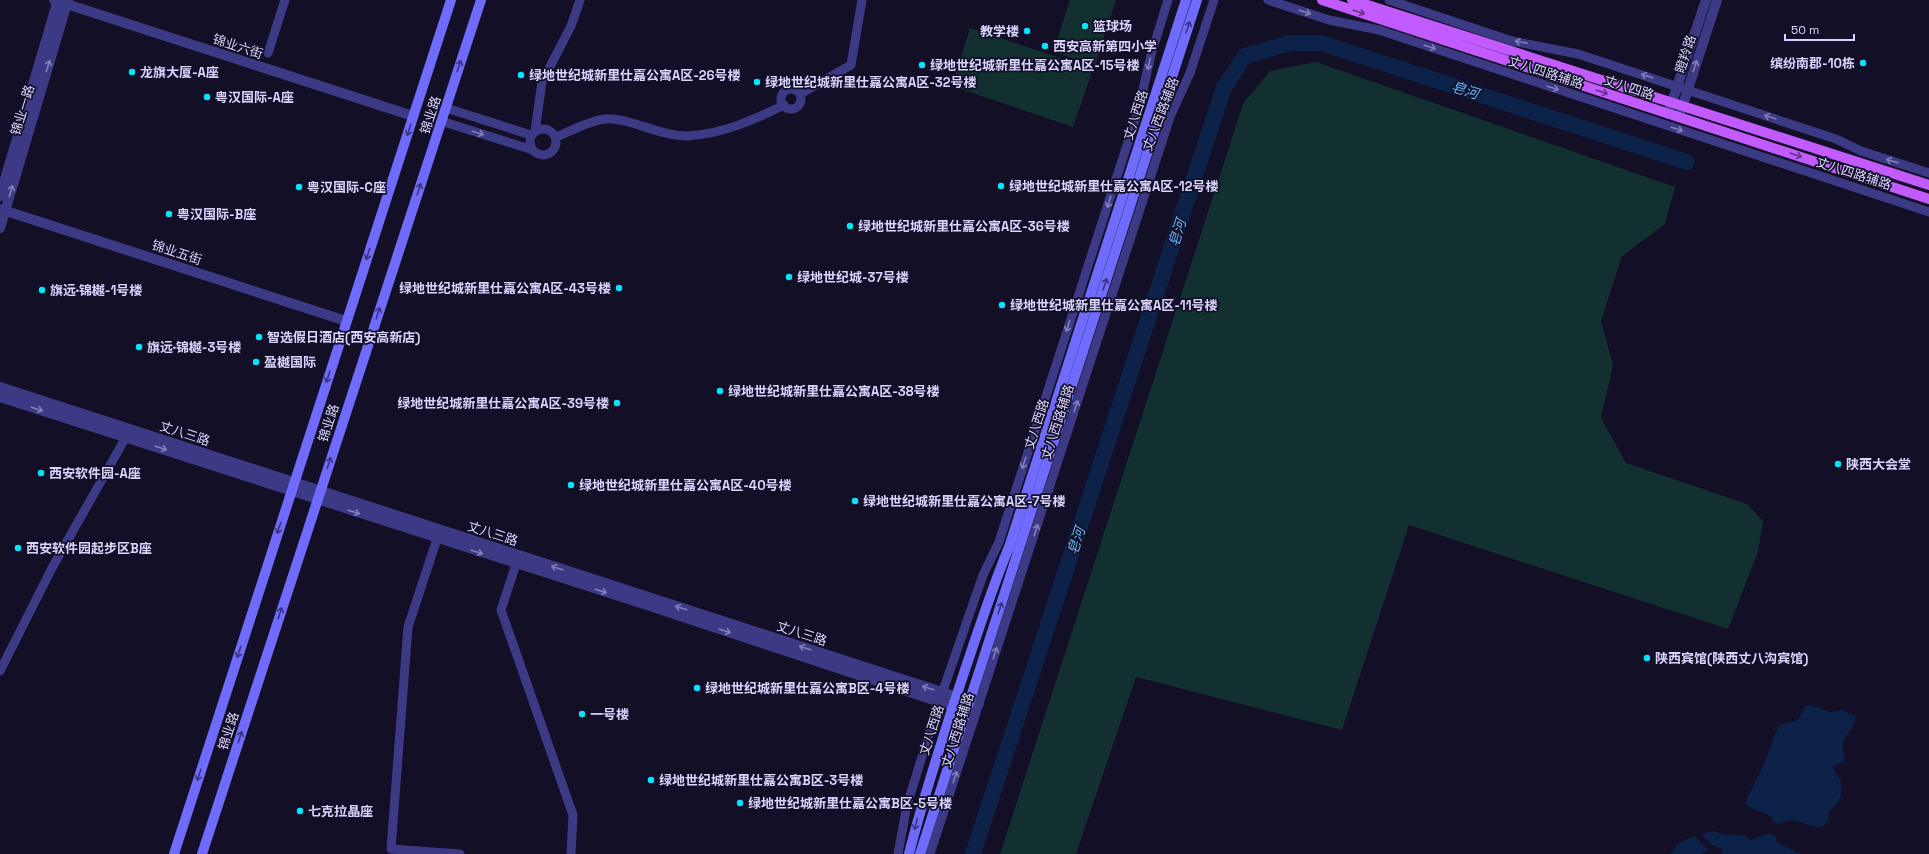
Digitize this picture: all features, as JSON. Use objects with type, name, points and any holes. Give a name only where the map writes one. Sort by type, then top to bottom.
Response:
[{"type":"main road","name":"锦业路","points":[[174,854],[451,0]]},
{"type":"main road","name":"锦业路","points":[[202,854],[480,0]]},
{"type":"main road","name":"丈八西路","points":[[909,854],[922,802],[954,702],[989,596],[1010,547],[1186,0]]},
{"type":"main road","name":"丈八西路","points":[[920,854],[972,706],[1197,0]]},
{"type":"main road","name":"丈八四路","points":[[1322,0],[1929,199]]},
{"type":"main road","name":"丈八四路","points":[[1352,0],[1929,185]]},
{"type":"street","points":[[268,53],[285,0]]},
{"type":"street","points":[[532,150],[530,144],[542,82],[568,32],[580,0]]},
{"type":"street","points":[[800,94],[850,65],[862,0]]},
{"type":"street","name":"丈八西路辅路","points":[[898,854],[907,805],[941,698],[983,575],[999,542],[1138,111],[1151,55],[1168,0]]},
{"type":"street","name":"丈八西路辅路","points":[[930,854],[972,706],[1170,117],[1190,73],[1214,0]]},
{"type":"street","name":"丈八四路辅路","points":[[1268,0],[1329,20],[1379,30],[1929,212]]},
{"type":"street","name":"丈八四路辅路","points":[[1389,0],[1512,41],[1578,54],[1836,139],[1861,151],[1929,173]]},
{"type":"street","name":"瞪羚路","points":[[1668,114],[1706,0]]},
{"type":"street","name":"瞪羚路","points":[[1679,117],[1717,0]]},
{"type":"street","name":"锦业六街","points":[[61,1],[414,116]]},
{"type":"street","name":"锦业一路","points":[[0,196],[61,1]]},
{"type":"street","name":"锦业一路","points":[[0,228],[3,209],[61,1]]},
{"type":"street","points":[[792,89],[800,94],[801,101],[795,108],[789,108],[784,105],[782,96],[786,91],[792,89]]},
{"type":"street","points":[[556,137],[605,119],[687,136],[712,133],[734,127],[784,105]]},
{"type":"street","points":[[441,121],[532,150],[542,155],[551,152],[556,145],[556,137],[550,130],[543,128],[533,133],[446,108]]},
{"type":"street","name":"锦业五街","points":[[3,209],[346,321]]},
{"type":"street","name":"丈八三路","points":[[0,387],[293,486],[317,500],[941,698],[972,706]]},
{"type":"street","name":"丈八三路","points":[[0,397],[293,486],[320,489],[941,698]]},
{"type":"street","points":[[0,671],[52,568],[126,436]]},
{"type":"street","points":[[437,539],[408,628],[391,849],[460,854]]},
{"type":"street","points":[[516,564],[501,610],[573,815],[571,854]]},
{"type":"green space","name":"篮球场","points":[[1070,0],[1116,0],[1095,65],[1053,52]]},
{"type":"green space","points":[[970,28],[1093,69],[1073,127],[952,86]]},
{"type":"green space","points":[[1316,62],[1675,187],[1665,224],[1622,256],[1601,321],[1613,365],[1601,418],[1626,463],[1747,504],[1763,521],[1758,552],[1728,629],[1409,525],[1342,730],[1136,677],[1076,854],[1000,854],[1243,104],[1270,71]]},
{"type":"water","points":[[1811,705],[1830,712],[1843,710],[1855,716],[1853,726],[1843,744],[1845,757],[1843,762],[1834,766],[1833,769],[1841,781],[1841,796],[1829,812],[1828,821],[1821,827],[1795,821],[1784,821],[1780,824],[1773,822],[1773,819],[1770,816],[1751,808],[1745,803],[1761,770],[1779,725],[1798,720],[1805,706]]},
{"type":"water","points":[[1714,831],[1722,834],[1744,835],[1751,840],[1769,833],[1776,836],[1776,842],[1801,854],[1722,854],[1722,849],[1712,845],[1703,836],[1708,832]]},
{"type":"water","points":[[1691,837],[1696,837],[1708,850],[1701,854],[1670,854],[1679,843]]},
{"type":"waterway","name":"皂河","points":[[973,854],[1224,87],[1245,56],[1290,43],[1321,43],[1687,162]]},
{"type":"place","name":"篮球场","points":[[1085,26]]},
{"type":"place","name":"教学楼","points":[[1027,31]]},
{"type":"place","name":"西安高新第四小学","points":[[1045,46]]},
{"type":"place","name":"缤纷南郡-10栋","points":[[1863,63]]},
{"type":"place","name":"绿地世纪城新里仕嘉公寓A区-15号楼","points":[[922,65]]},
{"type":"place","name":"龙旗大厦-A座","points":[[132,72]]},
{"type":"place","name":"绿地世纪城新里仕嘉公寓A区-26号楼","points":[[521,75]]},
{"type":"place","name":"绿地世纪城新里仕嘉公寓A区-32号楼","points":[[757,82]]},
{"type":"place","name":"粤汉国际-A座","points":[[207,97]]},
{"type":"place","name":"绿地世纪城新里仕嘉公寓A区-12号楼","points":[[1001,186]]},
{"type":"place","name":"粤汉国际-C座","points":[[299,187]]},
{"type":"place","name":"粤汉国际-B座","points":[[169,214]]},
{"type":"place","name":"绿地世纪城新里仕嘉公寓A区-36号楼","points":[[850,226]]},
{"type":"place","name":"绿地世纪城-37号楼","points":[[789,277]]},
{"type":"place","name":"绿地世纪城新里仕嘉公寓A区-43号楼","points":[[619,288]]},
{"type":"place","name":"旗远·锦樾-1号楼","points":[[42,290]]},
{"type":"place","name":"绿地世纪城新里仕嘉公寓A区-11号楼","points":[[1002,305]]},
{"type":"place","name":"智选假日酒店(西安高新店)","points":[[259,337]]},
{"type":"place","name":"旗远·锦樾-3号楼","points":[[139,347]]},
{"type":"place","name":"盈樾国际","points":[[256,362]]},
{"type":"place","name":"绿地世纪城新里仕嘉公寓A区-38号楼","points":[[720,391]]},
{"type":"place","name":"绿地世纪城新里仕嘉公寓A区-39号楼","points":[[617,403]]},
{"type":"place","name":"陕西大会堂","points":[[1838,464]]},
{"type":"place","name":"西安软件园-A座","points":[[41,473]]},
{"type":"place","name":"绿地世纪城新里仕嘉公寓A区-40号楼","points":[[571,485]]},
{"type":"place","name":"绿地世纪城新里仕嘉公寓A区-7号楼","points":[[855,501]]},
{"type":"place","name":"西安软件园起步区B座","points":[[18,548]]},
{"type":"place","name":"陕西宾馆(陕西丈八沟宾馆)","points":[[1647,658]]},
{"type":"place","name":"绿地世纪城新里仕嘉公寓B区-4号楼","points":[[697,688]]},
{"type":"place","name":"一号楼","points":[[582,714]]},
{"type":"place","name":"绿地世纪城新里仕嘉公寓B区-3号楼","points":[[651,780]]},
{"type":"place","name":"绿地世纪城新里仕嘉公寓B区-5号楼","points":[[740,803]]},
{"type":"place","name":"七克拉晶座","points":[[300,811]]}]
